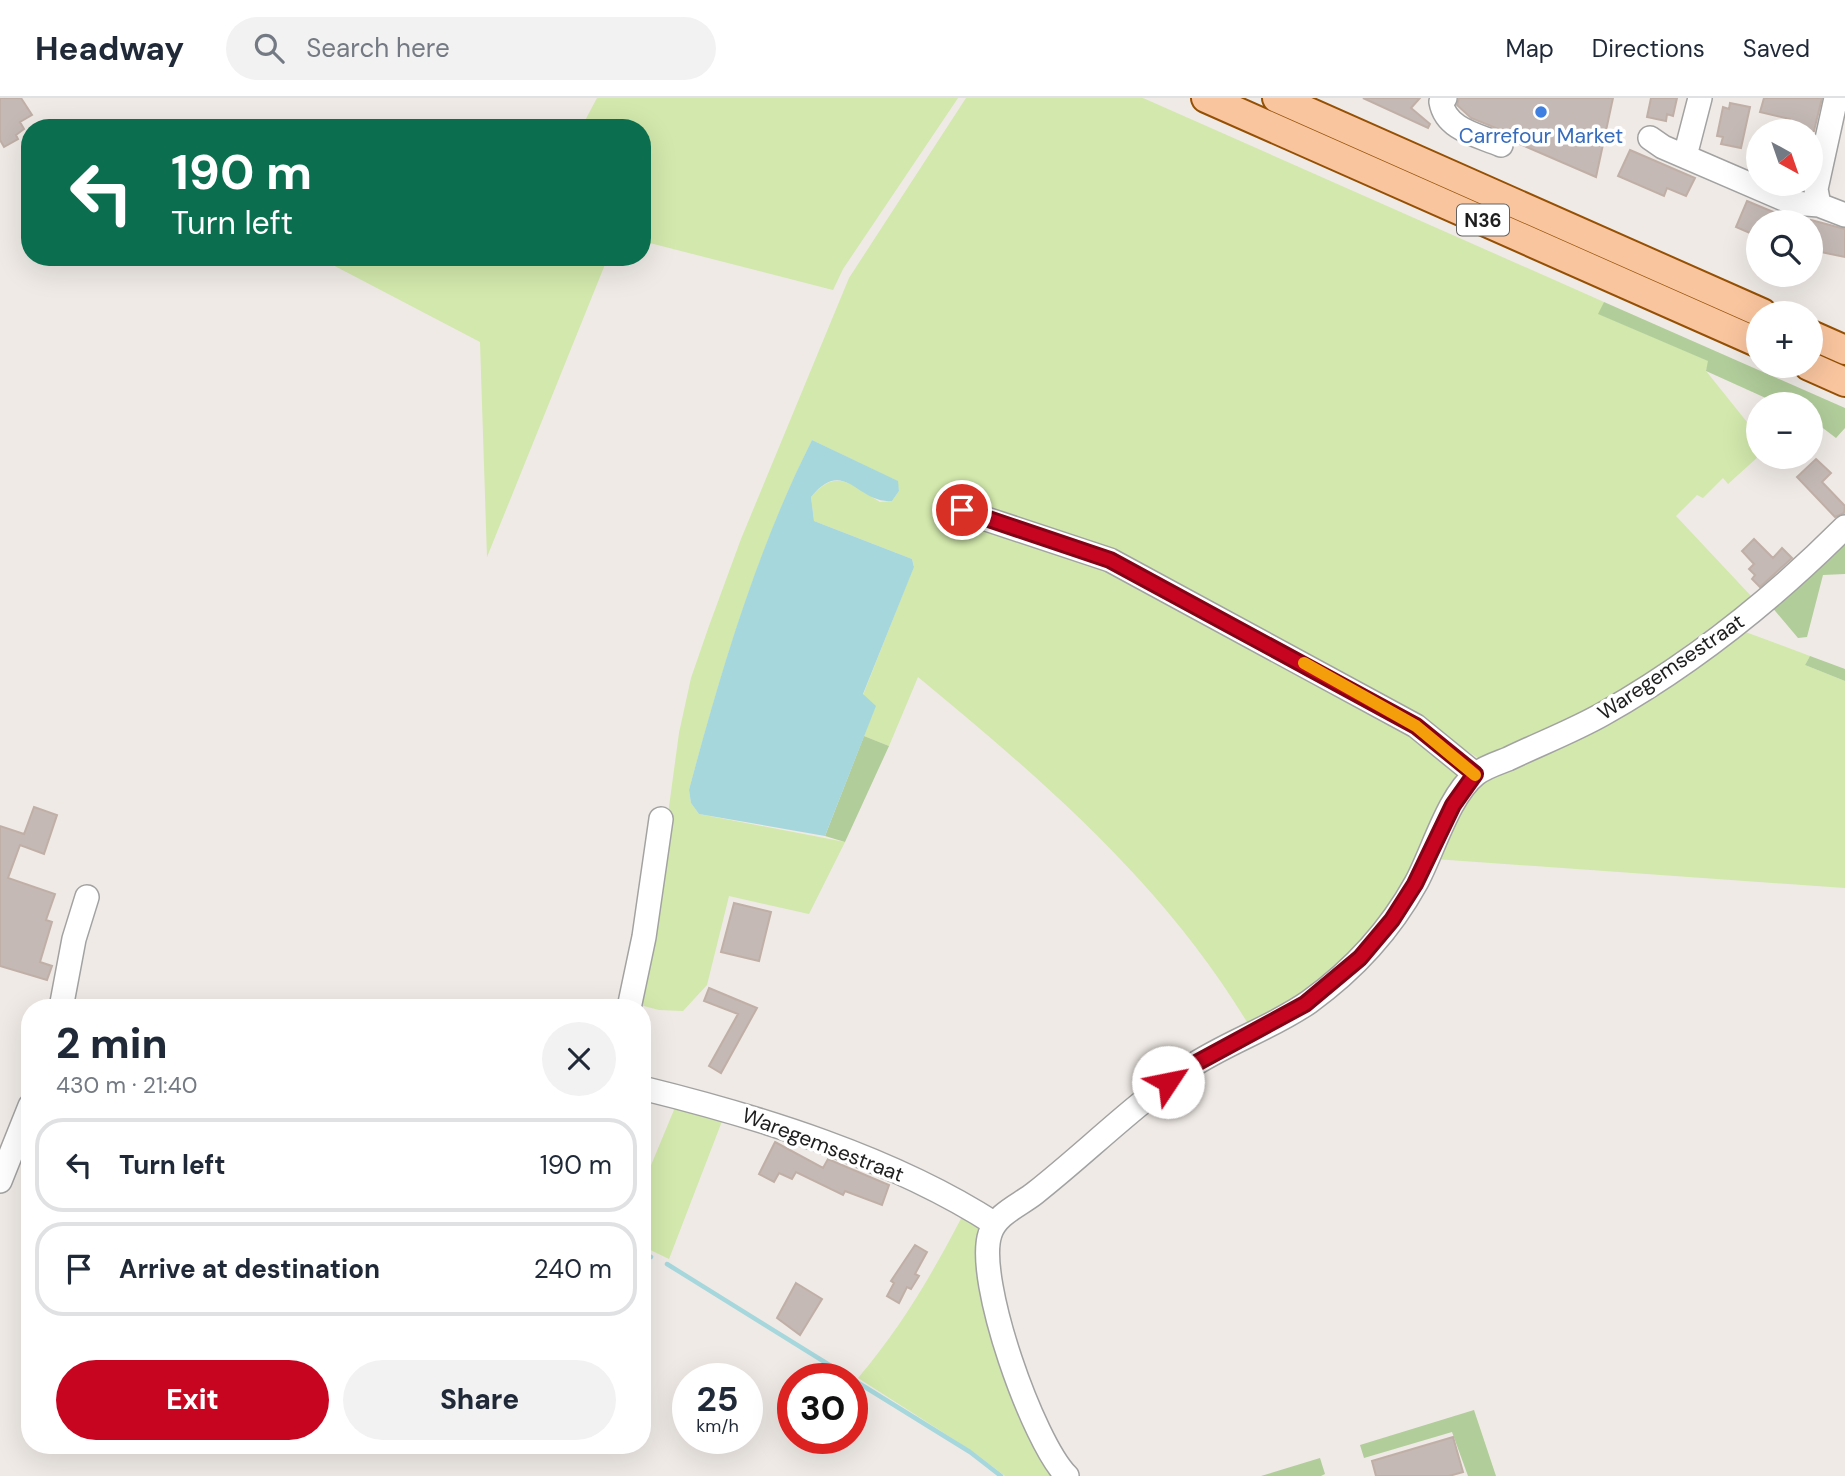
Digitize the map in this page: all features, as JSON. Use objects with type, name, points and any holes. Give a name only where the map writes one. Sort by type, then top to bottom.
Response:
[{"type":"main road","name":"N36","points":[[1206,98],[1746,337]]},
{"type":"main road","name":"N36","points":[[1277,98],[1746,306]]},
{"type":"main road","points":[[1823,340],[1845,350]]},
{"type":"main road","points":[[1823,372],[1845,382]]},
{"type":"street","points":[[1445,98],[1441,102],[1443,114],[1451,124],[1501,145]]},
{"type":"street","points":[[1685,156],[1700,98]]},
{"type":"street","points":[[1819,205],[1816,189],[1836,98]]},
{"type":"street","points":[[1650,138],[1793,203],[1819,205],[1845,215]]},
{"type":"street","points":[[962,510],[1110,560],[1416,726],[1475,774]]},
{"type":"street","name":"Waregemsestraat","points":[[651,1090],[741,1112],[798,1133],[944,1192],[995,1223],[1034,1194],[1119,1119],[1189,1067],[1305,1004],[1351,966],[1392,920],[1415,884],[1453,805],[1475,774],[1600,716],[1657,681],[1759,608],[1845,527]]},
{"type":"street","points":[[631,999],[645,937],[661,819]]},
{"type":"street","points":[[63,999],[74,939],[87,897]]},
{"type":"street","points":[[0,1181],[21,1128]]},
{"type":"street","points":[[995,1223],[988,1237],[989,1261],[1009,1357],[1036,1427],[1067,1476]]},
{"type":"green space","points":[[597,98],[958,98],[843,269],[833,290],[651,243],[651,119],[586,119]]},
{"type":"green space","points":[[966,98],[1143,98],[1604,302],[1599,314],[1709,361],[1706,371],[1746,421],[1746,468],[1728,484],[1723,478],[1703,498],[1697,495],[1676,516],[1752,597],[1673,655],[1678,662],[1633,691],[1539,740],[1489,758],[1478,758],[1357,681],[1177,585],[1107,552],[959,501],[945,535],[964,522],[1086,562],[1190,609],[1401,728],[1463,776],[1408,886],[1377,931],[1318,985],[1250,1027],[1217,976],[1141,881],[1056,796],[918,677],[889,746],[864,736],[875,706],[863,695],[914,566],[912,559],[814,521],[811,497],[829,482],[853,485],[880,502],[892,501],[899,491],[897,481],[812,440],[757,568],[714,701],[689,790],[691,803],[699,814],[845,842],[809,914],[729,896],[707,985],[683,1011],[659,1010],[651,1008],[651,999],[637,999],[656,903],[679,733],[691,678],[741,539],[849,278]]},
{"type":"green space","points":[[335,266],[604,266],[487,557],[480,342]]},
{"type":"green space","points":[[1604,302],[1746,364],[1746,378],[1777,378],[1809,392],[1752,392],[1706,371],[1708,361],[1598,314]]},
{"type":"green space","points":[[1823,398],[1845,408],[1845,428],[1836,438],[1823,428]]},
{"type":"green space","points":[[1845,537],[1845,574],[1823,575],[1807,637],[1798,638],[1771,606]]},
{"type":"green space","points":[[1740,630],[1810,656],[1805,665],[1845,681],[1845,888],[1435,859],[1470,791],[1485,778]]},
{"type":"green space","points":[[1810,656],[1845,669],[1845,681],[1805,665]]},
{"type":"green space","points":[[864,736],[889,746],[845,842],[825,836]]},
{"type":"green space","points":[[676,1105],[724,1116],[669,1259],[651,1250],[651,1165]]},
{"type":"green space","points":[[964,1213],[970,1213],[981,1230],[995,1325],[1062,1476],[1005,1476],[972,1451],[868,1384],[868,1365],[916,1298]]},
{"type":"green space","points":[[1474,1410],[1496,1476],[1468,1476],[1452,1432],[1364,1458],[1360,1445]]},
{"type":"green space","points":[[1320,1458],[1325,1474],[1321,1476],[1261,1476]]},
{"type":"water","points":[[812,440],[898,481],[899,491],[892,501],[880,500],[842,481],[833,481],[811,497],[814,521],[912,559],[914,567],[863,694],[876,706],[825,836],[699,814],[691,803],[689,790],[714,701],[757,568]]},
{"type":"building","points":[[0,98],[21,98],[32,115],[21,119],[21,131],[16,135],[18,139],[4,147],[0,140]]},
{"type":"building","points":[[1363,98],[1420,98],[1411,108],[1430,124],[1428,128]]},
{"type":"building","points":[[1459,98],[1613,98],[1596,177],[1515,142],[1506,132],[1471,118],[1457,105]]},
{"type":"building","points":[[1651,98],[1677,98],[1673,116],[1667,114],[1666,121],[1647,117]]},
{"type":"building","points":[[1764,98],[1822,98],[1817,119],[1790,119],[1760,112]]},
{"type":"building","points":[[1730,103],[1750,107],[1741,148],[1721,144],[1723,137],[1717,136],[1723,107],[1729,109]]},
{"type":"building","points":[[1630,150],[1695,178],[1686,196],[1667,188],[1664,196],[1618,176]]},
{"type":"building","points":[[1747,201],[1769,210],[1746,210],[1746,231],[1736,227]]},
{"type":"building","points":[[1823,223],[1845,229],[1845,257],[1823,252]]},
{"type":"building","points":[[1823,466],[1831,473],[1822,482],[1845,506],[1844,513],[1835,517],[1797,477],[1805,469],[1823,469]]},
{"type":"building","points":[[1754,539],[1773,558],[1782,548],[1792,558],[1760,587],[1752,579],[1755,575],[1749,569],[1754,564],[1742,551]]},
{"type":"building","points":[[34,807],[57,815],[44,854],[20,845],[8,878],[55,894],[46,920],[52,922],[40,962],[52,966],[47,980],[0,966],[0,826],[24,834]]},
{"type":"building","points":[[734,903],[771,912],[759,961],[721,952]]},
{"type":"building","points":[[709,988],[757,1008],[721,1073],[709,1066],[738,1014],[704,1001]]},
{"type":"building","points":[[775,1142],[823,1168],[828,1159],[889,1185],[882,1205],[845,1191],[843,1195],[796,1172],[792,1179],[779,1173],[774,1182],[759,1174]]},
{"type":"building","points":[[915,1245],[927,1252],[915,1274],[919,1276],[911,1289],[907,1287],[899,1303],[887,1296],[894,1283],[891,1281]]},
{"type":"building","points":[[796,1283],[822,1299],[800,1335],[777,1318]]},
{"type":"building","points":[[1453,1437],[1463,1472],[1449,1476],[1376,1476],[1372,1461]]},
{"type":"waterway","points":[[667,1264],[826,1363]]},
{"type":"waterway","points":[[868,1389],[970,1452],[1001,1476]]},
{"type":"slow traffic","points":[[1304,663],[1416,726],[1458,758],[1475,775]]},
{"type":"place","name":"Carrefour Market","points":[[1541,112]]},
{"type":"route","points":[[962,510],[1110,560],[1416,726],[1475,774],[1453,805],[1415,884],[1392,920],[1360,958],[1305,1004],[1189,1067],[1168,1082]]}]
